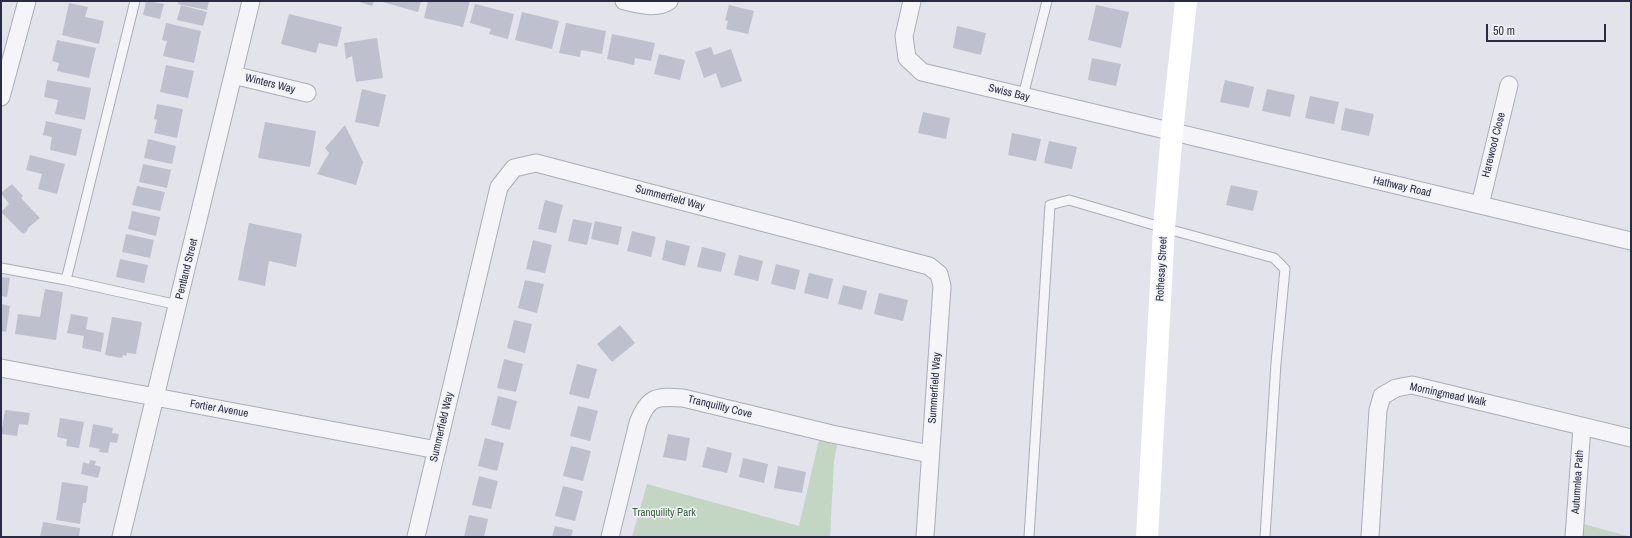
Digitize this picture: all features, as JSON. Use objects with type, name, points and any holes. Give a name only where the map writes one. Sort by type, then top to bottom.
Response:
[{"type":"street","points":[[1,97],[27,1]]},
{"type":"street","name":"Pentland Street","points":[[121,537],[156,398],[251,1]]},
{"type":"street","points":[[624,1],[644,6],[663,5],[669,1]]},
{"type":"street","name":"Swiss Bay","points":[[912,1],[904,36],[907,58],[922,72],[1172,132]]},
{"type":"street","name":"Rothesay Street","points":[[1147,537],[1164,228],[1172,132],[1186,1]]},
{"type":"street","name":"Winters Way","points":[[233,75],[307,93]]},
{"type":"street","name":"Harewood Close","points":[[1480,205],[1509,85]]},
{"type":"street","name":"Hathway Road","points":[[1172,132],[1631,241]]},
{"type":"street","name":"Summerfield Way","points":[[416,537],[499,187],[514,168],[536,163],[929,266],[939,274],[942,286],[925,537]]},
{"type":"street","name":"Fortier Avenue","points":[[1,368],[437,450]]},
{"type":"street","name":"Morningmead Walk","points":[[1370,537],[1378,410],[1382,396],[1396,388],[1412,385],[1631,438]]},
{"type":"street","name":"Tranquility Cove","points":[[610,537],[638,423],[643,410],[652,400],[667,396],[684,398],[832,434],[930,454]]},
{"type":"street","name":"Autumnlea Path","points":[[1574,537],[1582,427]]},
{"type":"lane","points":[[66,280],[135,1]]},
{"type":"lane","points":[[1024,96],[1046,1]]},
{"type":"lane","points":[[1029,537],[1050,206],[1069,200],[1274,258],[1286,269],[1276,363],[1265,537]]},
{"type":"lane","points":[[1,268],[66,280],[178,305]]},
{"type":"green space","name":"Tranquility Park","points":[[819,440],[837,445],[834,461],[830,537],[632,537],[647,484],[799,526]]},
{"type":"green space","points":[[1580,523],[1631,537],[1579,537]]},
{"type":"building","points":[[146,1],[164,4],[160,19],[143,15]]},
{"type":"building","points":[[179,1],[209,1],[207,10],[178,4]]},
{"type":"building","points":[[356,1],[374,1],[372,6]]},
{"type":"building","points":[[379,1],[421,1],[418,12]]},
{"type":"building","points":[[428,1],[470,1],[463,27],[424,18]]},
{"type":"building","points":[[69,3],[88,7],[85,17],[104,21],[99,44],[62,35]]},
{"type":"building","points":[[475,4],[514,14],[508,39],[489,34],[491,29],[470,23]]},
{"type":"building","points":[[181,5],[207,12],[203,26],[177,20]]},
{"type":"building","points":[[729,5],[754,11],[748,34],[726,29],[728,21],[725,20]]},
{"type":"building","points":[[1096,5],[1129,12],[1121,48],[1088,40]]},
{"type":"building","points":[[522,12],[559,21],[552,49],[515,40]]},
{"type":"building","points":[[289,14],[342,27],[337,47],[319,43],[316,53],[281,44]]},
{"type":"building","points":[[166,23],[201,31],[194,63],[163,56],[167,41],[162,40]]},
{"type":"building","points":[[566,23],[606,31],[602,54],[581,50],[580,57],[559,53]]},
{"type":"building","points":[[957,26],[986,33],[981,55],[953,48]]},
{"type":"building","points":[[612,34],[655,43],[651,61],[635,58],[634,65],[607,59]]},
{"type":"building","points":[[377,38],[383,78],[356,82],[352,56],[346,59],[344,43]]},
{"type":"building","points":[[57,40],[96,48],[89,78],[57,71],[59,63],[52,61]]},
{"type":"building","points":[[711,47],[714,55],[731,49],[742,81],[721,88],[716,73],[704,78],[695,52]]},
{"type":"building","points":[[659,54],[685,60],[680,80],[654,74]]},
{"type":"building","points":[[1092,58],[1121,64],[1116,86],[1088,80]]},
{"type":"building","points":[[166,65],[194,71],[188,98],[160,92]]},
{"type":"building","points":[[47,80],[91,88],[85,120],[55,114],[58,100],[44,97]]},
{"type":"building","points":[[1225,80],[1254,87],[1249,108],[1220,102]]},
{"type":"building","points":[[362,89],[386,95],[379,127],[355,122]]},
{"type":"building","points":[[1267,89],[1295,95],[1290,117],[1262,111]]},
{"type":"building","points":[[1310,96],[1339,102],[1334,124],[1305,118]]},
{"type":"building","points":[[157,104],[183,109],[177,138],[154,133],[157,120],[154,119]]},
{"type":"building","points":[[1345,108],[1374,114],[1369,136],[1341,130]]},
{"type":"building","points":[[923,112],[950,118],[946,139],[918,133]]},
{"type":"building","points":[[46,121],[82,129],[76,156],[50,150],[52,137],[43,135]]},
{"type":"building","points":[[265,122],[316,131],[310,167],[258,158]]},
{"type":"building","points":[[345,125],[363,162],[356,185],[317,174],[329,153],[325,148]]},
{"type":"building","points":[[1012,133],[1041,139],[1036,161],[1008,155]]},
{"type":"building","points":[[148,139],[176,146],[172,164],[144,158]]},
{"type":"building","points":[[1049,141],[1077,147],[1072,169],[1044,163]]},
{"type":"building","points":[[30,155],[65,164],[57,194],[38,189],[42,174],[26,170]]},
{"type":"building","points":[[143,164],[171,170],[167,188],[139,182]]},
{"type":"building","points":[[12,184],[23,196],[21,198],[40,218],[23,234],[1,212],[9,204],[1,193]]},
{"type":"building","points":[[1231,185],[1258,191],[1253,211],[1226,205]]},
{"type":"building","points":[[137,186],[165,192],[160,211],[132,205]]},
{"type":"building","points":[[545,200],[563,205],[556,233],[538,229]]},
{"type":"building","points":[[132,211],[160,217],[156,236],[128,229]]},
{"type":"building","points":[[573,219],[592,223],[587,245],[568,241]]},
{"type":"building","points":[[595,221],[622,227],[618,245],[591,239]]},
{"type":"building","points":[[249,223],[302,234],[296,267],[269,261],[265,286],[238,280]]},
{"type":"building","points":[[632,231],[656,237],[651,257],[627,251]]},
{"type":"building","points":[[126,234],[154,240],[150,258],[122,252]]},
{"type":"building","points":[[533,240],[552,245],[545,273],[526,269]]},
{"type":"building","points":[[666,240],[690,246],[685,266],[662,260]]},
{"type":"building","points":[[702,247],[726,253],[721,272],[697,267]]},
{"type":"building","points":[[739,255],[763,261],[758,281],[734,275]]},
{"type":"building","points":[[120,259],[148,265],[144,283],[116,277]]},
{"type":"building","points":[[776,264],[800,270],[795,290],[771,284]]},
{"type":"building","points":[[809,273],[833,279],[828,299],[804,293]]},
{"type":"building","points":[[1,277],[10,278],[7,297],[1,296]]},
{"type":"building","points":[[525,280],[544,284],[537,313],[518,308]]},
{"type":"building","points":[[843,285],[867,291],[862,310],[838,304]]},
{"type":"building","points":[[45,289],[63,292],[56,340],[15,334],[18,314],[40,317]]},
{"type":"building","points":[[879,293],[908,300],[903,321],[874,314]]},
{"type":"building","points":[[1,304],[10,306],[6,332],[1,331]]},
{"type":"building","points":[[71,314],[88,317],[86,329],[104,333],[101,352],[82,348],[84,336],[67,333]]},
{"type":"building","points":[[112,317],[142,322],[136,354],[127,353],[126,356],[123,355],[122,358],[105,355]]},
{"type":"building","points":[[514,320],[532,324],[525,353],[507,348]]},
{"type":"building","points":[[620,325],[635,343],[612,362],[597,344]]},
{"type":"building","points":[[504,359],[523,364],[516,392],[497,388]]},
{"type":"building","points":[[577,364],[597,369],[589,399],[569,394]]},
{"type":"building","points":[[498,396],[517,401],[510,430],[491,425]]},
{"type":"building","points":[[578,406],[598,411],[590,441],[570,436]]},
{"type":"building","points":[[5,410],[30,413],[28,425],[19,424],[17,436],[1,434]]},
{"type":"building","points":[[60,418],[84,422],[79,448],[66,446],[67,439],[57,437]]},
{"type":"building","points":[[93,424],[113,428],[112,433],[119,434],[117,443],[110,442],[108,453],[99,452],[100,449],[89,447]]},
{"type":"building","points":[[668,434],[690,438],[686,461],[663,457]]},
{"type":"building","points":[[485,438],[504,443],[497,471],[478,466]]},
{"type":"building","points":[[571,446],[591,451],[583,481],[563,476]]},
{"type":"building","points":[[707,447],[732,453],[727,473],[702,467]]},
{"type":"building","points":[[743,458],[768,464],[764,483],[739,477]]},
{"type":"building","points":[[90,460],[96,461],[95,465],[101,467],[98,478],[81,474],[83,462],[89,464]]},
{"type":"building","points":[[778,466],[806,472],[802,493],[774,488]]},
{"type":"building","points":[[479,476],[498,481],[491,509],[472,505]]},
{"type":"building","points":[[62,482],[88,486],[86,503],[83,503],[80,524],[56,520]]},
{"type":"building","points":[[563,486],[583,491],[575,521],[555,516]]},
{"type":"building","points":[[469,515],[488,519],[484,537],[464,537]]},
{"type":"building","points":[[43,522],[80,528],[79,537],[40,537]]},
{"type":"building","points":[[555,526],[573,530],[571,537],[552,537]]}]
